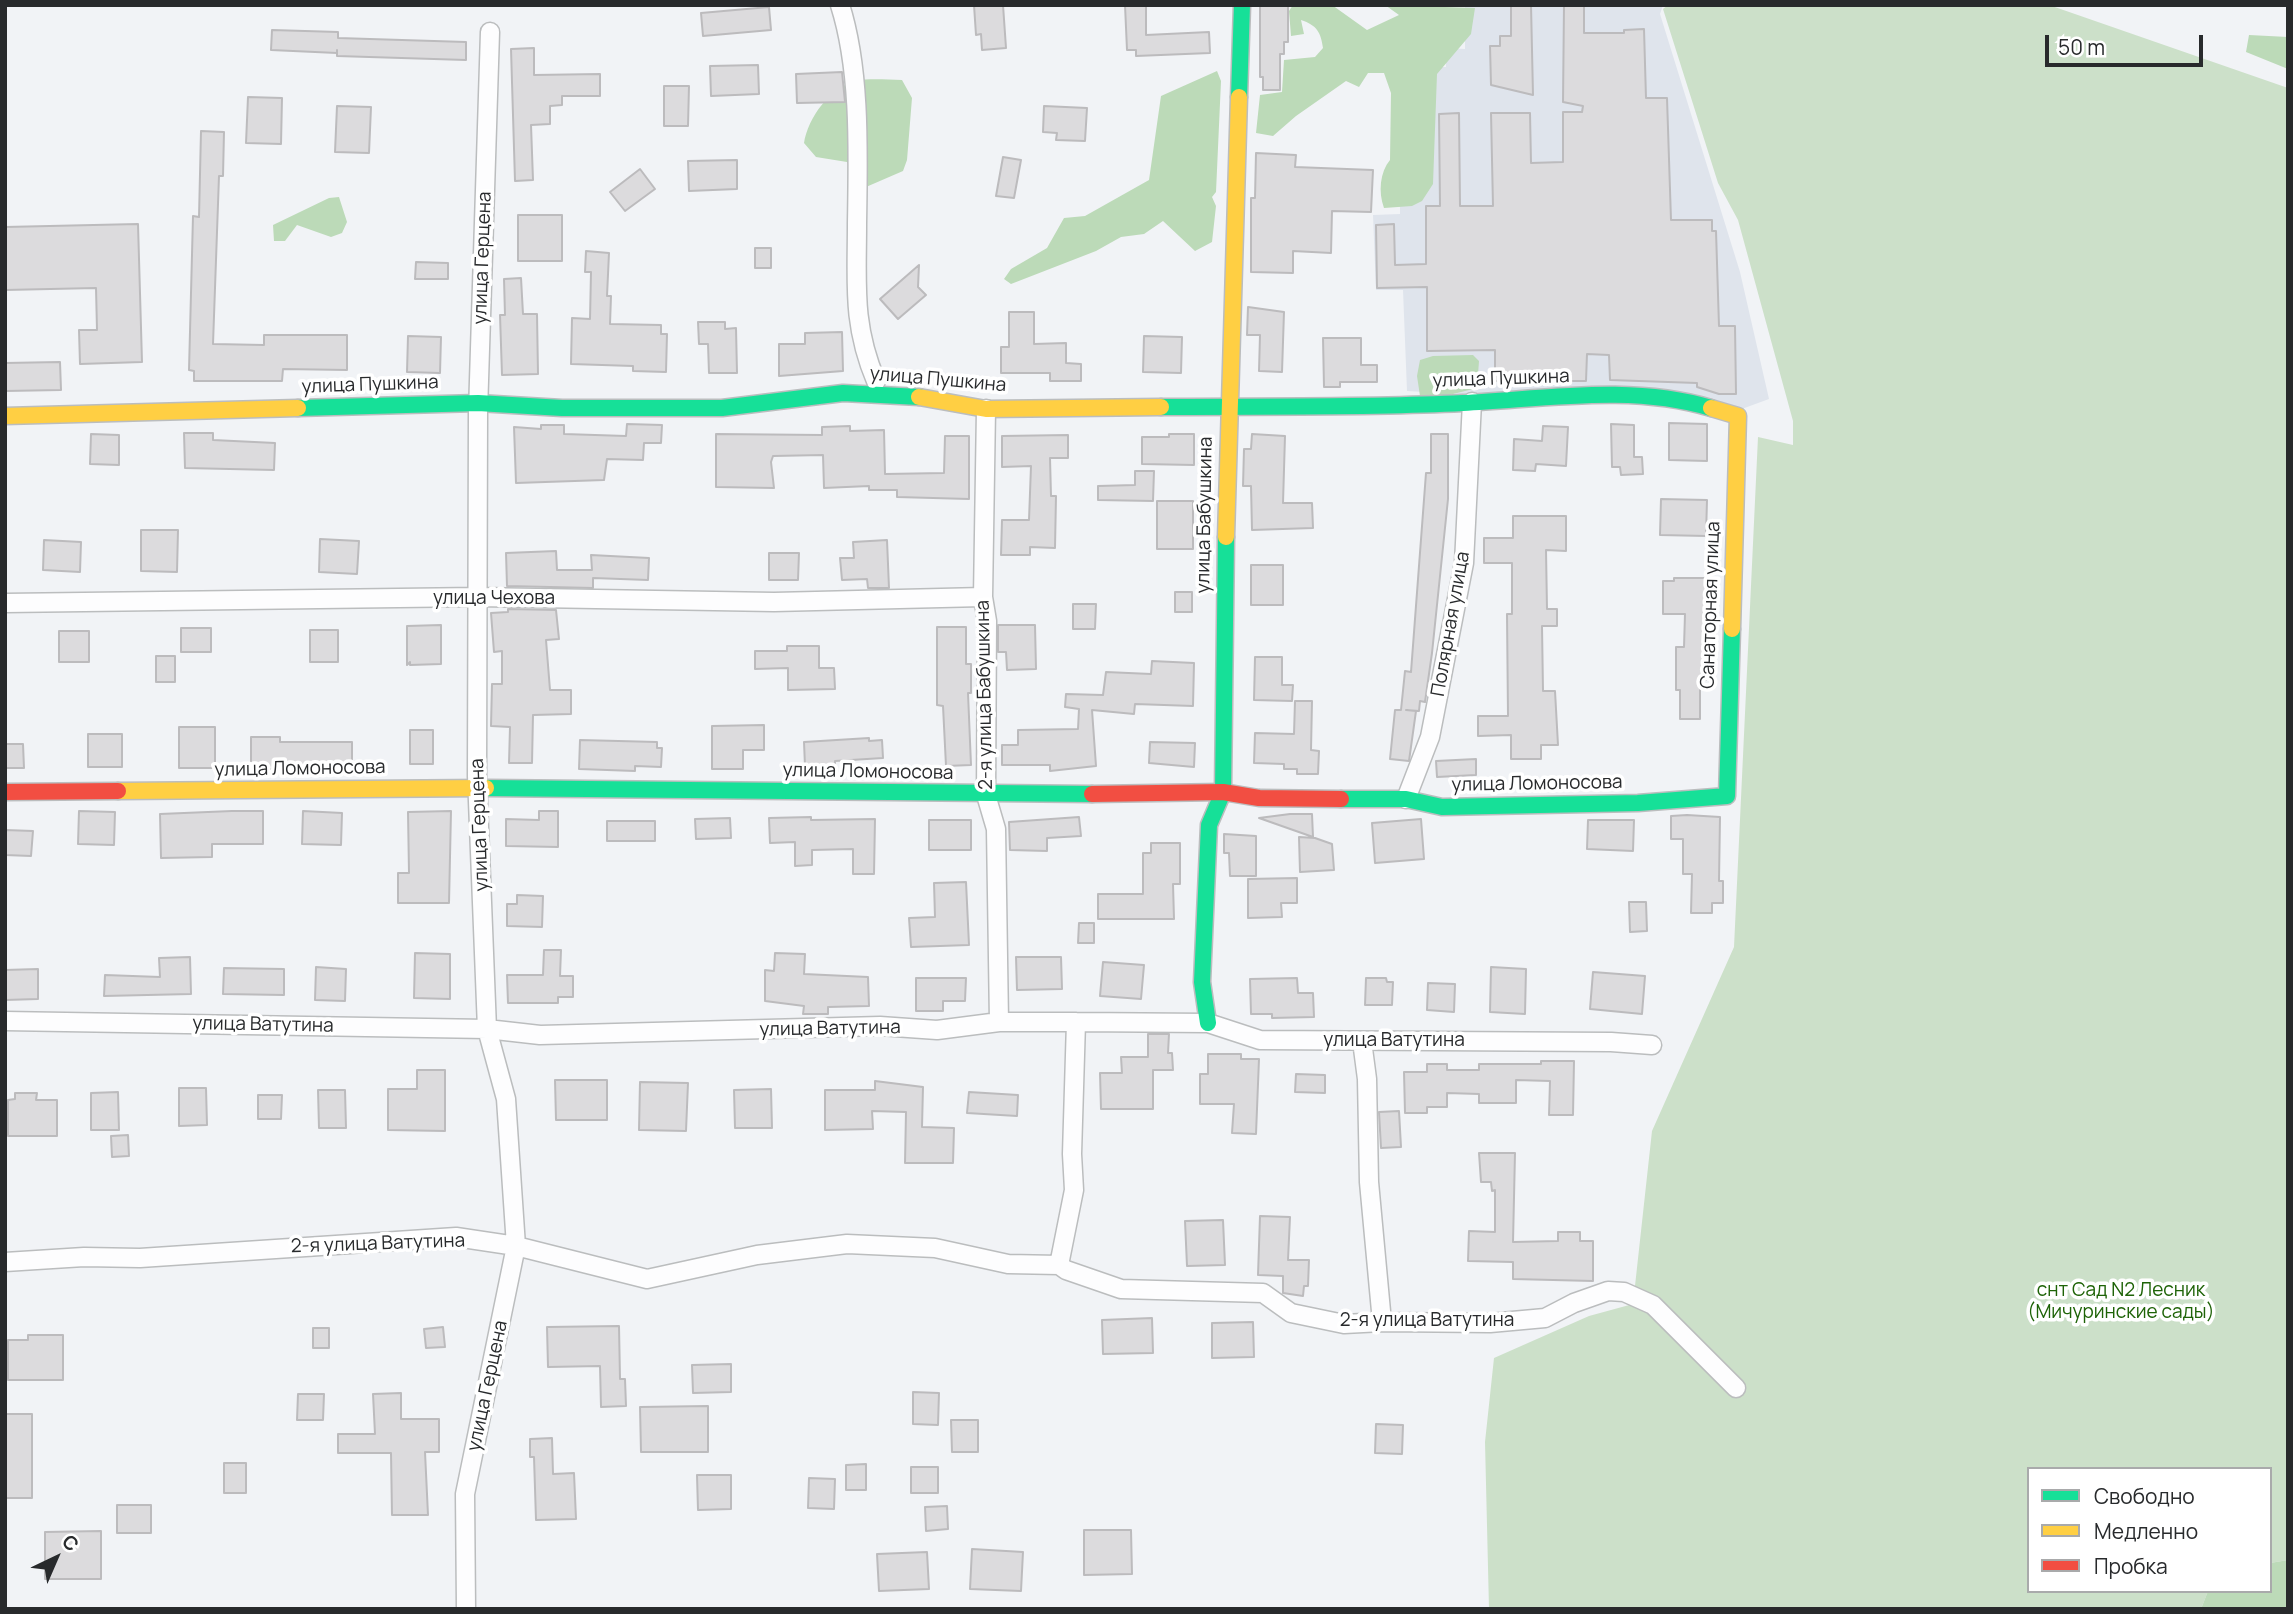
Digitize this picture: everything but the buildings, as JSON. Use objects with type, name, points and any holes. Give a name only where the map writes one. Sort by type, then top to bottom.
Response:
[{"type":"street","points":[[840,5],[850,36],[858,172],[856,317],[863,350],[876,381]]},
{"type":"street","name":"улица Бабушкина","points":[[1208,1023],[1202,982],[1209,825],[1223,792],[1228,404],[1242,5]]},
{"type":"street","name":"улица Герцена","points":[[466,1609],[465,1494],[516,1246],[506,1099],[487,1029],[479,788],[478,403],[490,32]]},
{"type":"street","name":"улица Пушкина","points":[[5,416],[478,403],[562,408],[722,408],[843,393],[921,397],[986,409],[1472,402],[1620,395],[1681,399],[1738,416]]},
{"type":"street","name":"Полярная улица","points":[[1406,799],[1430,737],[1464,563],[1472,402]]},
{"type":"street","name":"2-я улица Бабушкина","points":[[986,409],[983,597],[987,621],[986,794],[996,829],[999,1022]]},
{"type":"street","name":"Санаторная улица","points":[[1727,796],[1738,416]]},
{"type":"street","name":"улица Чехова","points":[[5,603],[477,597],[774,602],[983,597]]},
{"type":"street","name":"улица Ломоносова","points":[[5,792],[479,788],[986,794],[1223,792],[1259,798],[1406,799],[1442,807],[1638,803],[1727,796]]},
{"type":"street","name":"улица Ватутина","points":[[5,1021],[487,1029],[540,1035],[880,1026],[937,1030],[999,1022],[1208,1023],[1260,1040],[1611,1042],[1652,1045]]},
{"type":"street","points":[[1059,1265],[1074,1190],[1072,1154],[1076,1022]]},
{"type":"street","points":[[1362,1041],[1367,1079],[1369,1182],[1382,1322]]},
{"type":"street","name":"2-я улица Ватутина","points":[[5,1262],[84,1256],[140,1258],[456,1237],[516,1246],[646,1279],[757,1255],[847,1244],[935,1248],[1008,1264],[1059,1265],[1066,1270],[1121,1289],[1263,1293],[1291,1313],[1344,1324],[1490,1324],[1545,1318],[1597,1295],[1624,1292],[1653,1305],[1736,1388]]},
{"type":"shaded area","points":[[1465,5],[1663,5],[1660,14],[1740,272],[1769,399],[1739,410],[1407,391],[1403,290],[1376,290],[1373,215],[1400,214],[1400,191],[1426,67],[1446,67],[1446,48],[1465,49]]},
{"type":"green space","points":[[1293,5],[1332,5],[1367,30],[1399,15],[1385,5],[1475,8],[1471,34],[1437,74],[1433,184],[1422,201],[1412,206],[1384,208],[1382,202],[1382,176],[1390,160],[1391,93],[1384,73],[1368,73],[1359,87],[1346,81],[1296,116],[1273,136],[1256,133],[1260,95],[1282,92],[1284,60],[1315,57],[1323,48],[1317,30],[1301,20],[1304,34],[1291,36],[1289,11]]},
{"type":"green space","name":"снт Сад N2 Лесник (Мичуринские сады)","points":[[1668,5],[2049,5],[2288,88],[2288,1560],[2272,1563],[2272,1467],[2027,1467],[2027,1593],[2207,1593],[2201,1609],[1489,1609],[1485,1442],[1494,1358],[1589,1316],[1633,1304],[1652,1131],[1734,947],[1758,437],[1793,445],[1793,421],[1738,220],[1718,183],[1663,9]]},
{"type":"green space","points":[[2249,35],[2288,37],[2288,69],[2246,52]]},
{"type":"green space","points":[[1217,71],[1221,81],[1216,192],[1212,197],[1216,206],[1212,242],[1195,251],[1163,221],[1144,234],[1121,237],[1096,251],[1011,284],[1004,279],[1011,269],[1047,248],[1064,218],[1085,216],[1149,180],[1161,96]]},
{"type":"green space","points":[[873,79],[902,80],[912,98],[907,160],[903,171],[866,187],[847,162],[816,157],[804,143],[815,114],[829,97],[846,84]]},
{"type":"green space","points":[[339,197],[347,222],[342,233],[331,237],[297,225],[285,241],[274,241],[273,225],[329,198]]},
{"type":"green space","points":[[1473,355],[1479,361],[1477,388],[1441,397],[1420,396],[1417,376],[1420,360],[1433,356]]},
{"type":"green space","points":[[2288,1560],[2288,1609],[2201,1609],[2207,1593],[2272,1593],[2272,1563]]},
{"type":"traffic: fast","points":[[1239,97],[1242,5]]},
{"type":"traffic: fast","points":[[298,408],[478,403],[562,408],[722,408],[843,393],[919,397]]},
{"type":"traffic: fast","points":[[1161,407],[1388,406],[1619,395],[1681,401],[1711,408]]},
{"type":"traffic: fast","points":[[1208,1023],[1202,982],[1209,825],[1223,792],[1226,537]]},
{"type":"traffic: fast","points":[[1341,799],[1406,799],[1442,807],[1638,803],[1727,796],[1732,629]]},
{"type":"traffic: fast","points":[[486,788],[1092,794]]},
{"type":"traffic: slow","points":[[1226,537],[1239,97]]},
{"type":"traffic: slow","points":[[919,397],[986,409],[1161,407]]},
{"type":"traffic: slow","points":[[5,416],[298,408]]},
{"type":"traffic: slow","points":[[1711,408],[1738,416],[1732,629]]},
{"type":"traffic: slow","points":[[118,791],[486,788]]},
{"type":"traffic: jam","points":[[5,792],[118,791]]},
{"type":"traffic: jam","points":[[1092,794],[1223,792],[1259,798],[1341,799]]}]
